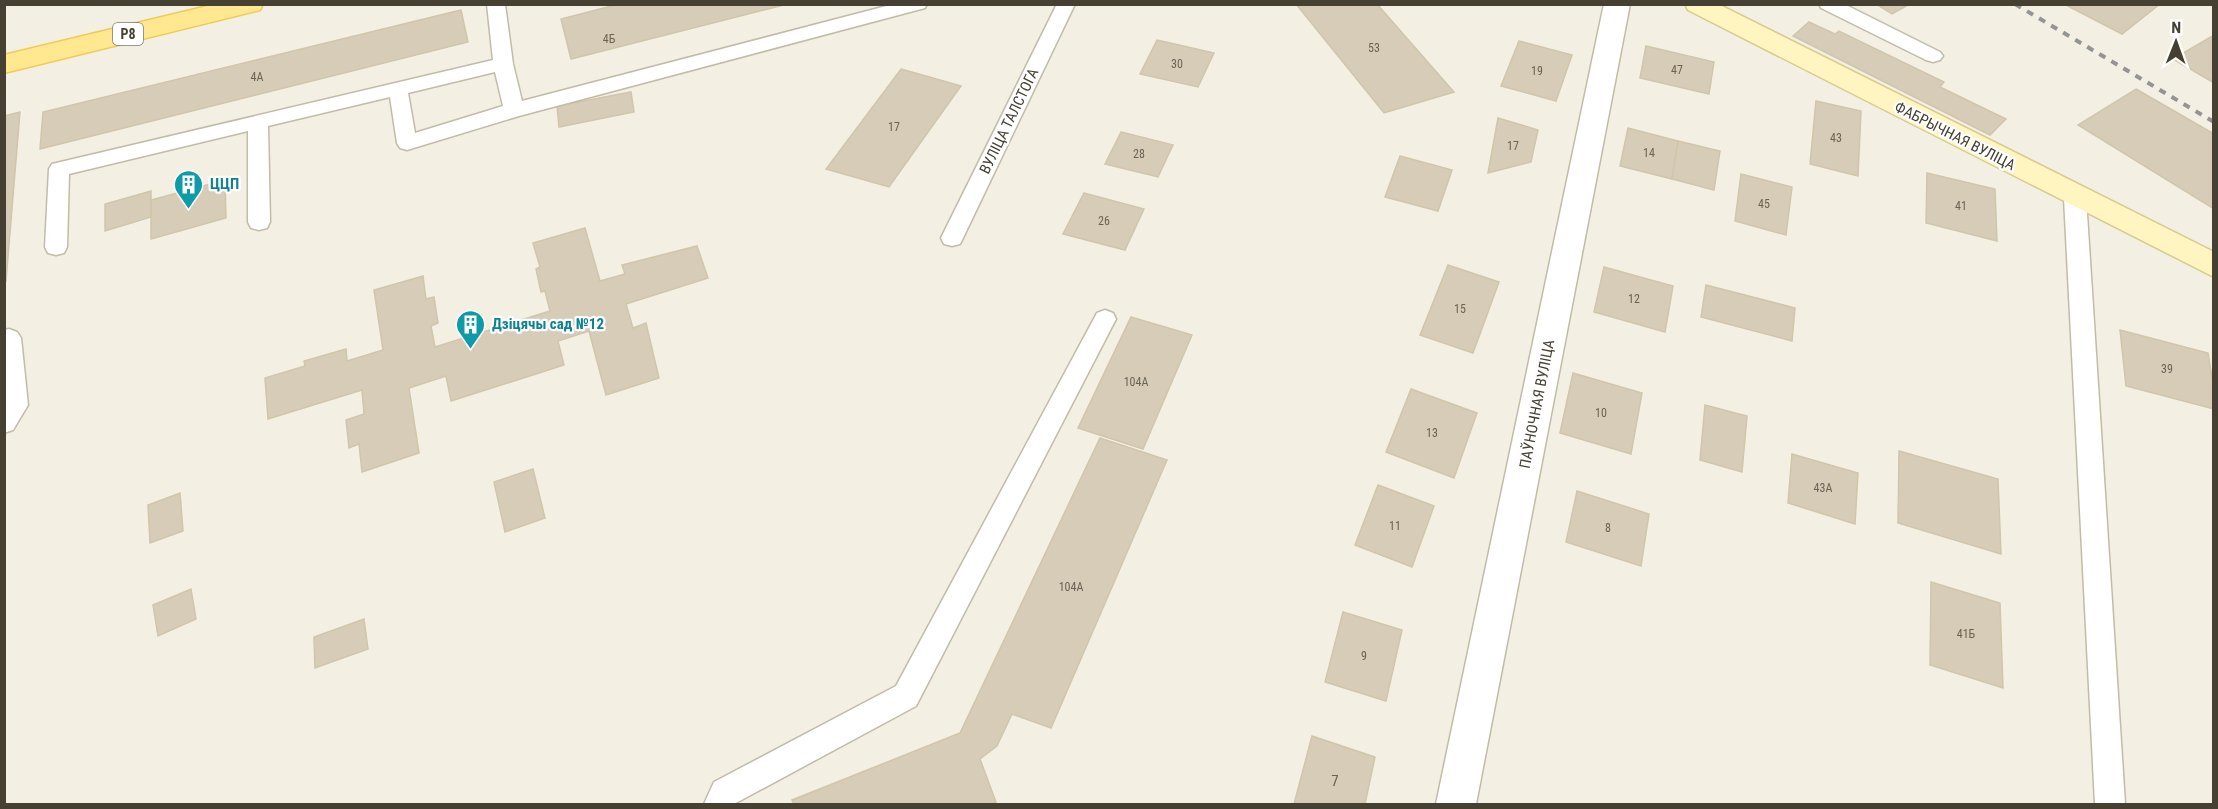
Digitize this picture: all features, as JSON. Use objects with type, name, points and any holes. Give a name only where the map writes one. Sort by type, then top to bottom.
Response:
[{"type":"main road","name":"Р8","points":[[4,64],[251,4]]},
{"type":"street","name":"ПАЎНОЧНАЯ ВУЛІЦА","points":[[1456,804],[1617,4]]},
{"type":"street","name":"ФАБРЫЧНАЯ ВУЛІЦА","points":[[1697,4],[2075,198],[2214,266]]},
{"type":"lane","points":[[496,4],[503,64],[514,110]]},
{"type":"lane","points":[[398,89],[407,143],[514,110],[918,4]]},
{"type":"lane","name":"ВУЛІЦА ТАЛСТОГА","points":[[952,238],[1066,4]]},
{"type":"lane","points":[[1828,4],[1933,56]]},
{"type":"lane","points":[[56,247],[59,169],[503,64]]},
{"type":"lane","points":[[258,122],[259,222]]},
{"type":"lane","points":[[2075,198],[2110,804]]},
{"type":"lane","points":[[719,804],[724,792],[906,696],[1105,319]]},
{"type":"lane","points":[[4,423],[16,405],[9,338]]},
{"type":"building","points":[[619,4],[788,4],[571,59],[561,19]]},
{"type":"building","points":[[1296,4],[1377,4],[1454,92],[1384,113]]},
{"type":"building","points":[[1876,4],[1910,4],[1892,14]]},
{"type":"building","points":[[2064,4],[2160,4],[2122,34]]},
{"type":"building","points":[[461,10],[468,42],[40,149],[43,112]]},
{"type":"building","points":[[1809,22],[1835,34],[1839,31],[1944,82],[1940,87],[2006,119],[1990,135],[1793,36]]},
{"type":"building","points":[[2214,35],[2214,83],[2173,59]]},
{"type":"building","points":[[1157,40],[1214,53],[1198,87],[1140,74]]},
{"type":"building","points":[[1519,41],[1572,55],[1556,101],[1501,86]]},
{"type":"building","points":[[1646,46],[1714,62],[1709,94],[1640,78]]},
{"type":"building","points":[[901,69],[961,86],[889,187],[826,169]]},
{"type":"building","points":[[2136,89],[2214,134],[2214,209],[2078,125]]},
{"type":"building","points":[[631,92],[634,112],[559,127],[557,106]]},
{"type":"building","points":[[1816,101],[1861,111],[1858,176],[1810,164]]},
{"type":"building","points":[[20,112],[6,281],[4,282],[4,116]]},
{"type":"building","points":[[1498,118],[1538,130],[1531,162],[1488,173]]},
{"type":"building","points":[[1628,128],[1678,141],[1672,179],[1620,166]]},
{"type":"building","points":[[1121,132],[1173,145],[1158,177],[1105,164]]},
{"type":"building","points":[[1678,141],[1720,151],[1714,190],[1672,179]]},
{"type":"building","points":[[1400,156],[1452,170],[1438,211],[1385,197]]},
{"type":"building","points":[[1927,173],[1995,189],[1997,241],[1926,223]]},
{"type":"building","points":[[1741,174],[1792,187],[1786,235],[1735,221]]},
{"type":"building","name":"ЦЦП","points":[[225,180],[226,218],[151,239],[151,200]]},
{"type":"building","points":[[151,191],[151,217],[105,231],[105,204]]},
{"type":"building","points":[[1084,193],[1144,209],[1125,250],[1063,234]]},
{"type":"building","name":"Дзіцячы сад №12","points":[[585,228],[600,281],[625,274],[622,265],[697,246],[708,278],[626,304],[633,328],[646,323],[659,378],[606,395],[589,331],[558,341],[564,365],[451,401],[446,376],[409,388],[419,453],[362,472],[359,444],[349,448],[346,420],[364,414],[362,390],[268,419],[265,378],[305,366],[304,361],[346,349],[347,361],[383,350],[374,290],[423,276],[426,299],[434,297],[438,323],[431,326],[435,347],[550,311],[545,291],[541,292],[536,269],[540,267],[533,243]]},
{"type":"building","points":[[1448,265],[1499,282],[1473,353],[1420,335]]},
{"type":"building","points":[[1604,267],[1673,286],[1665,332],[1594,312]]},
{"type":"building","points":[[1706,285],[1795,308],[1792,341],[1701,317]]},
{"type":"building","points":[[1131,317],[1192,335],[1143,449],[1078,428]]},
{"type":"building","points":[[2120,330],[2208,353],[2214,389],[2214,409],[2126,386]]},
{"type":"building","points":[[1573,373],[1642,393],[1631,454],[1560,433]]},
{"type":"building","points":[[1411,389],[1477,413],[1454,478],[1386,452]]},
{"type":"building","points":[[1705,405],[1747,416],[1742,472],[1700,460]]},
{"type":"building","points":[[1100,438],[1167,460],[1051,728],[1012,714],[997,746],[980,759],[996,802],[991,804],[794,804],[792,800],[960,733]]},
{"type":"building","points":[[1899,451],[1998,479],[2001,554],[1898,523]]},
{"type":"building","points":[[1792,454],[1858,473],[1855,524],[1788,503]]},
{"type":"building","points":[[533,469],[545,518],[505,532],[494,482]]},
{"type":"building","points":[[1378,485],[1434,506],[1412,567],[1355,545]]},
{"type":"building","points":[[1577,491],[1649,514],[1641,566],[1566,542]]},
{"type":"building","points":[[180,493],[183,531],[150,543],[148,505]]},
{"type":"building","points":[[1931,582],[2000,603],[2003,688],[1930,665]]},
{"type":"building","points":[[191,589],[196,619],[158,636],[153,605]]},
{"type":"building","points":[[1343,612],[1402,630],[1386,701],[1325,682]]},
{"type":"building","points":[[364,619],[368,649],[315,668],[314,637]]},
{"type":"building","points":[[1312,736],[1375,757],[1365,804],[1294,804]]},
{"type":"railway","points":[[2015,4],[2214,122]]},
{"type":"place","name":"ЦЦП","points":[[189,210]]},
{"type":"place","name":"Дзіцячы сад №12","points":[[471,350]]}]
